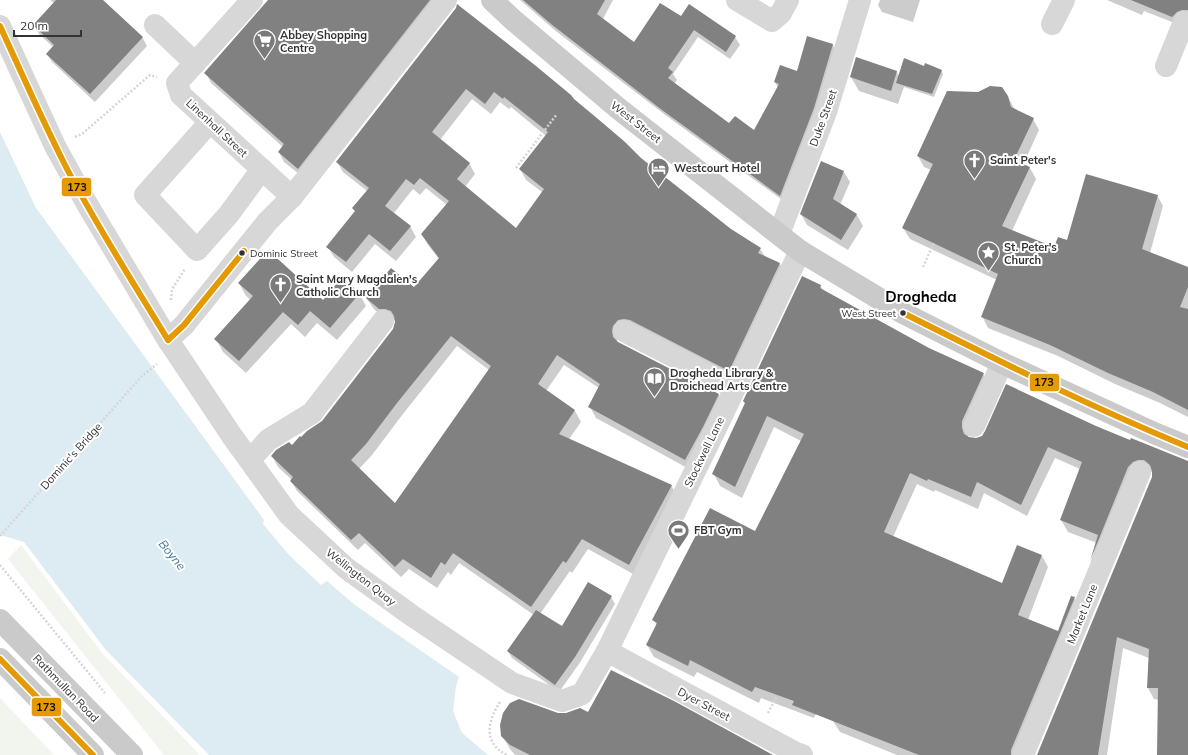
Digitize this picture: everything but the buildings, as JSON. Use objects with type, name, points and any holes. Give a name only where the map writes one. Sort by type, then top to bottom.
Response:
[{"type":"main road","name":"West Street","points":[[493,0],[619,109],[800,251],[903,313],[1002,364],[1188,447]]},
{"type":"main road","name":"Rathmullan Road","points":[[0,620],[132,755]]},
{"type":"main road","points":[[0,659],[93,755]]},
{"type":"street","points":[[177,83],[252,0]]},
{"type":"street","points":[[168,340],[184,325],[268,221],[292,197],[446,0]]},
{"type":"street","points":[[737,0],[772,21],[781,13],[788,0]]},
{"type":"street","name":"Duke Street","points":[[779,234],[826,112],[860,0]]},
{"type":"street","points":[[1052,24],[1064,0]]},
{"type":"street","points":[[1166,66],[1184,22]]},
{"type":"street","points":[[155,25],[195,63]]},
{"type":"street","name":"Wellington Quay","points":[[0,26],[55,146],[87,204],[168,340],[289,515],[346,568],[411,615],[512,683],[562,701],[582,694],[607,651]]},
{"type":"street","name":"Linenhall Street","points":[[177,83],[181,95],[292,197]]},
{"type":"street","points":[[210,122],[145,195],[197,250],[229,214],[262,169]]},
{"type":"street","name":"Stockwell Lane","points":[[607,651],[800,251]]},
{"type":"street","points":[[250,460],[268,440],[312,413],[383,321]]},
{"type":"street","points":[[624,331],[735,388]]},
{"type":"street","points":[[974,426],[1002,364]]},
{"type":"street","name":"Market Lane","points":[[1023,755],[1140,472]]},
{"type":"street","name":"Dyer Street","points":[[607,651],[798,754]]},
{"type":"path","points":[[55,146],[82,134],[150,75],[177,83]]},
{"type":"path","points":[[516,168],[557,114]]},
{"type":"path","points":[[923,267],[934,243]]},
{"type":"path","points":[[171,304],[172,289],[197,250]]},
{"type":"path","name":"Dominic's Bridge","points":[[0,536],[142,376]]},
{"type":"path","points":[[0,565],[106,694]]},
{"type":"path","points":[[507,755],[499,751],[490,738],[490,720],[512,683]]},
{"type":"shaded area","points":[[21,545],[102,653],[200,755],[164,755],[8,559]]},
{"type":"shaded area","points":[[0,698],[54,755],[0,755]]},
{"type":"water","name":"Boyne","points":[[0,132],[36,208],[264,520],[263,524],[289,555],[321,585],[327,581],[355,605],[459,677],[456,686],[453,711],[462,733],[488,755],[209,755],[106,650],[24,542],[0,535]]},
{"type":"transit line","name":"173","points":[[0,26],[67,169],[168,340]]},
{"type":"transit line","name":"173","points":[[168,340],[184,325],[244,251]]},
{"type":"transit line","name":"173","points":[[903,313],[1009,366],[1188,447]]},
{"type":"transit line","name":"173","points":[[0,659],[93,755]]},
{"type":"place","name":"Abbey Shopping Centre","points":[[264,60]]},
{"type":"place","name":"Saint Peter's","points":[[975,180]]},
{"type":"place","name":"Westcourt Hotel","points":[[659,188]]},
{"type":"place","name":"Dominic Street","points":[[242,253]]},
{"type":"place","name":"St. Peter's Church","points":[[988,272]]},
{"type":"place","name":"Saint Mary Magdalen's Catholic Church","points":[[280,304]]},
{"type":"place","name":"West Street","points":[[903,313]]},
{"type":"place","name":"Drogheda Library & Droichead Arts Centre","points":[[655,398]]},
{"type":"place","name":"FBT Gym","points":[[679,550]]},
{"type":"district","name":"Drogheda","points":[[921,297]]}]
